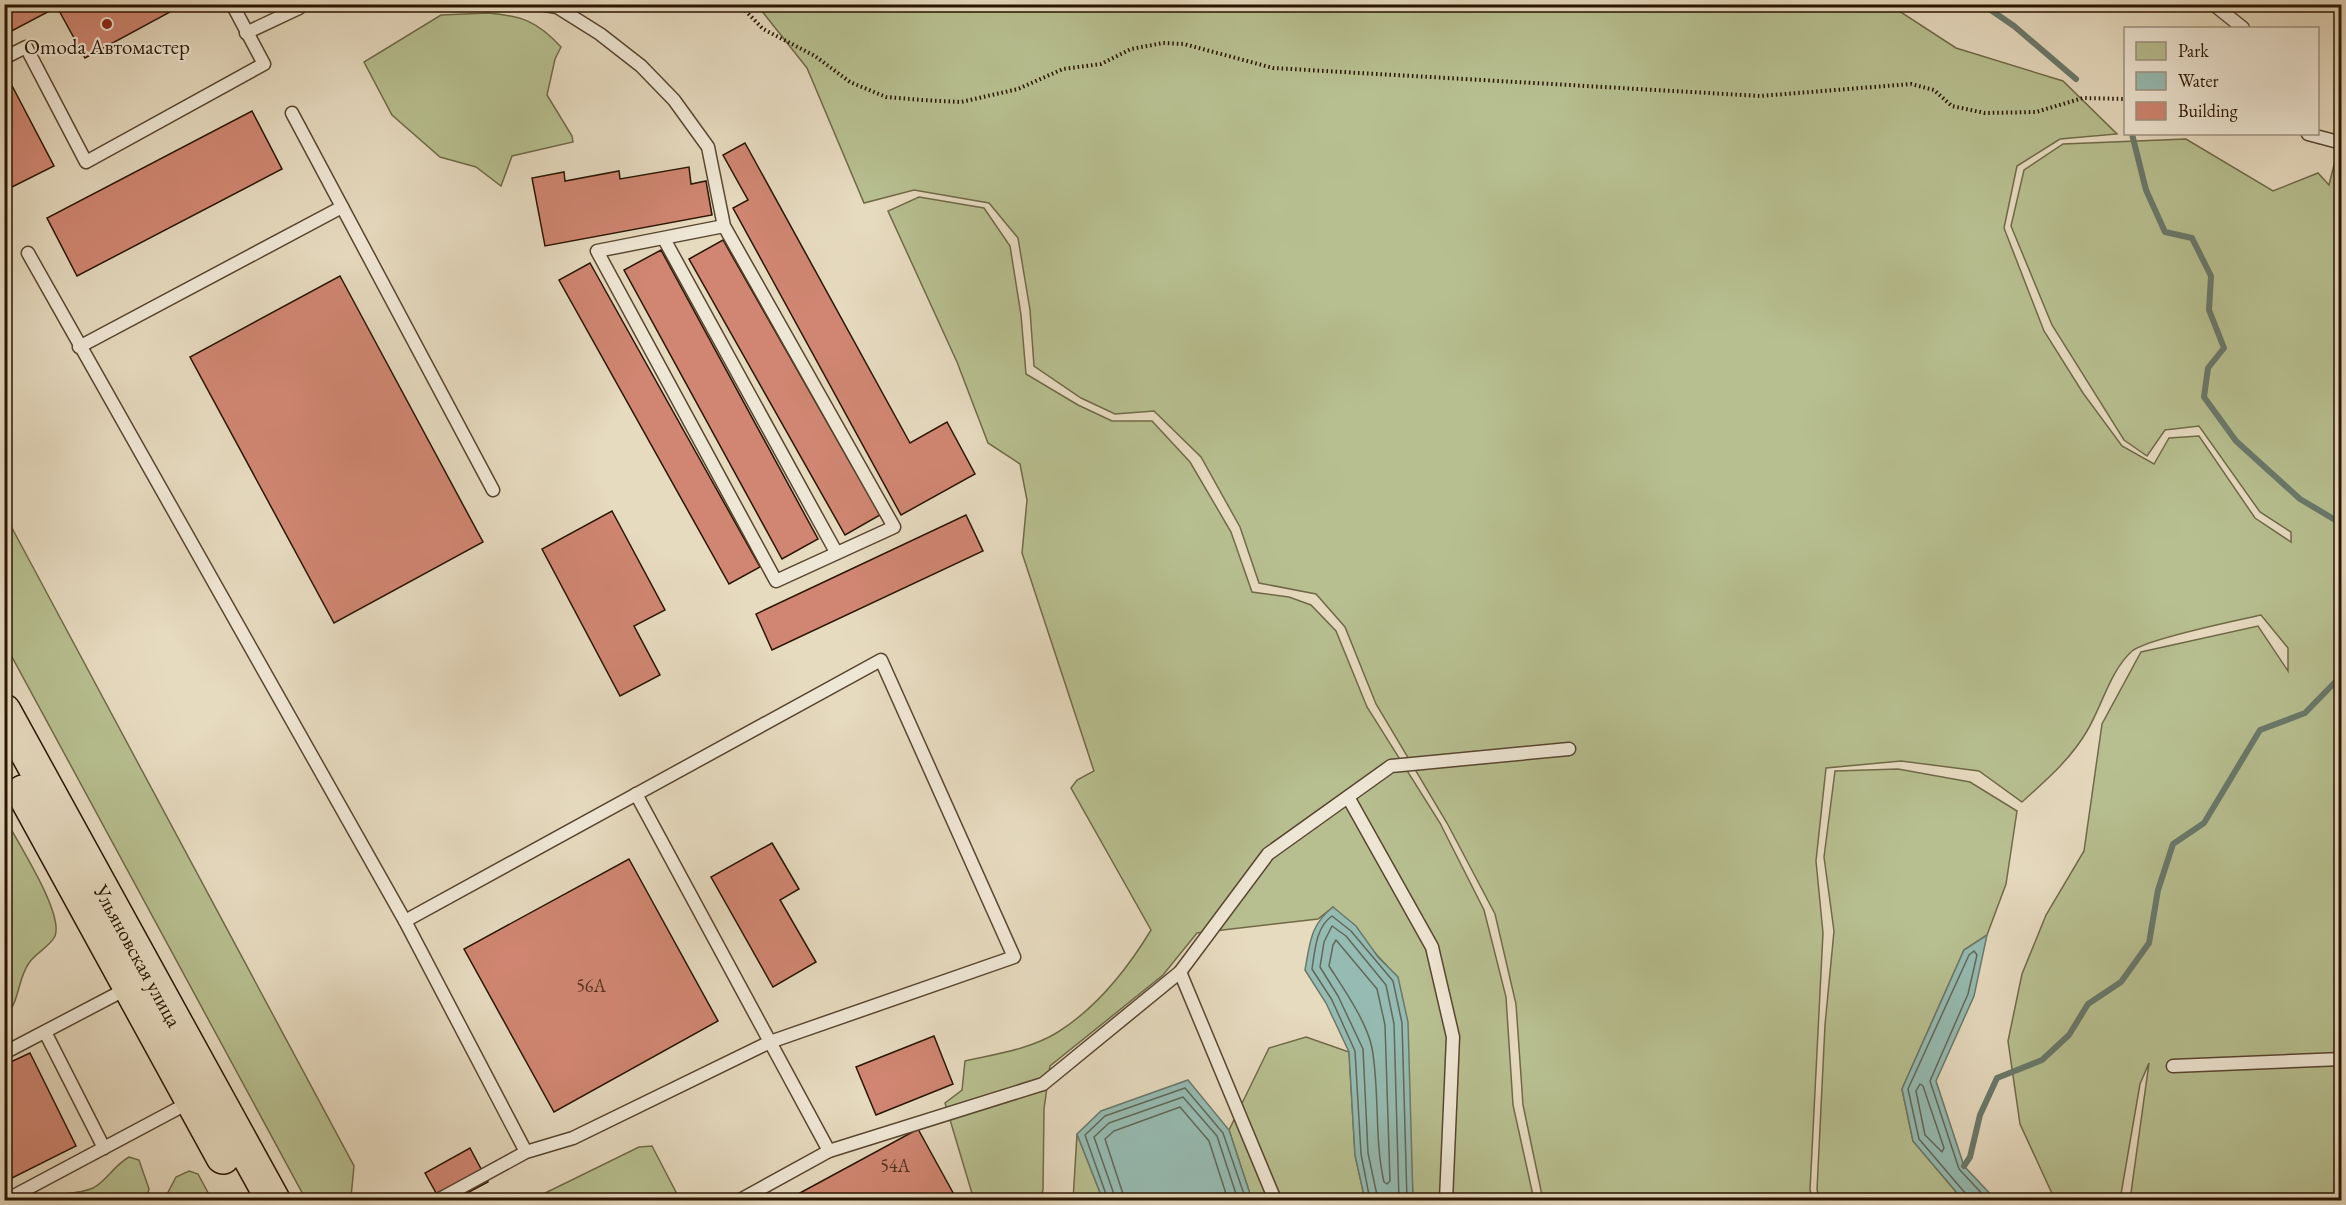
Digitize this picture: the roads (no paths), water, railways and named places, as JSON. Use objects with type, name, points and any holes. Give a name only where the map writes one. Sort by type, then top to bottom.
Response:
[{"type":"highway","name":"Ульяновская улица","points":[[4,711],[273,1200]]},
{"type":"highway","name":"Ульяновская улица","points":[[4,759],[247,1200]]},
{"type":"lane","points":[[4,58],[26,47],[86,162],[264,64],[232,4]]},
{"type":"lane","points":[[246,33],[298,8],[297,4]]},
{"type":"lane","points":[[540,4],[561,6],[641,66],[674,100],[708,147],[724,226],[894,527],[776,581],[597,251],[724,226]]},
{"type":"lane","points":[[2213,4],[2242,27]]},
{"type":"lane","points":[[292,113],[493,490]]},
{"type":"lane","points":[[2312,135],[2342,143]]},
{"type":"lane","points":[[79,347],[342,207]]},
{"type":"lane","points":[[664,239],[836,552]]},
{"type":"lane","points":[[28,254],[405,921],[526,1152]]},
{"type":"lane","points":[[405,921],[881,660],[1014,957],[770,1042],[573,1138],[526,1152],[438,1200]]},
{"type":"lane","points":[[740,1200],[829,1151],[1043,1084],[1180,972],[1268,854],[1391,766],[1569,749]]},
{"type":"lane","points":[[636,794],[829,1151]]},
{"type":"lane","points":[[1348,797],[1432,947],[1454,1037],[1446,1200]]},
{"type":"lane","points":[[1180,972],[1275,1200]]},
{"type":"lane","points":[[4,1053],[129,988]]},
{"type":"lane","points":[[45,1032],[104,1148]]},
{"type":"lane","points":[[2173,1066],[2342,1059]]},
{"type":"lane","points":[[6,1200],[192,1101]]},
{"type":"water","points":[[1333,907],[1356,926],[1378,957],[1398,977],[1408,1022],[1413,1200],[1365,1200],[1355,1155],[1349,1052],[1326,1003],[1305,970],[1315,928]]},
{"type":"water","points":[[1987,935],[1974,996],[1936,1081],[1964,1166],[1996,1200],[1963,1200],[1913,1141],[1902,1089],[1964,950]]},
{"type":"water","points":[[1188,1080],[1229,1130],[1252,1200],[1103,1200],[1077,1134],[1101,1111]]},
{"type":"waterway","points":[[1982,4],[2014,26],[2076,79]]},
{"type":"waterway","points":[[2132,135],[2146,190],[2165,232],[2192,238],[2211,276],[2209,310],[2224,348],[2208,368],[2204,397],[2236,441],[2300,499],[2342,524]]},
{"type":"waterway","points":[[1964,1166],[1970,1157],[1980,1115],[1997,1078],[2042,1060],[2069,1035],[2088,1004],[2121,982],[2149,943],[2158,890],[2173,844],[2204,823],[2260,730],[2305,713],[2342,675]]},
{"type":"place","name":"Omoda Автомастер","points":[[107,24]]}]
